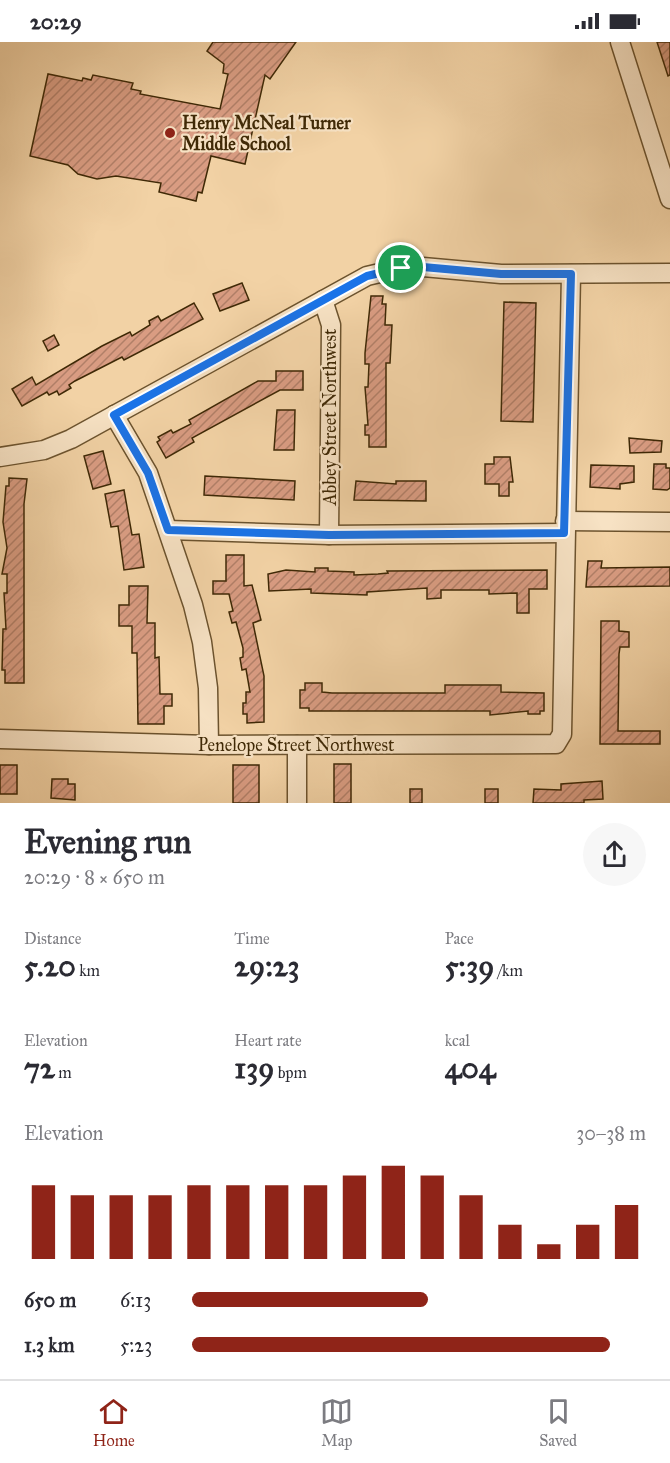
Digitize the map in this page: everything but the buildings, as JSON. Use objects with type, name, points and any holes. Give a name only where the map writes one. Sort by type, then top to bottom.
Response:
[{"type":"street","points":[[620,42],[670,199]]},
{"type":"street","points":[[0,457],[44,450],[71,439],[367,276],[401,268],[501,274],[670,273]]},
{"type":"street","name":"Penelope Street Northwest","points":[[0,739],[209,745],[556,744],[562,734],[564,527],[571,274]]},
{"type":"street","name":"Abbey Street Northwest","points":[[323,300],[331,325],[329,535]]},
{"type":"street","points":[[114,415],[148,473],[202,642],[208,688],[209,745]]},
{"type":"street","points":[[168,530],[329,535],[670,522]]},
{"type":"street","points":[[297,745],[297,803]]},
{"type":"place","name":"Henry McNeal Turner Middle School","points":[[170,133]]},
{"type":"route","points":[[423,267],[501,274],[571,274],[564,533],[329,535],[168,530],[148,473],[114,415],[367,276],[401,268],[423,267]]}]
